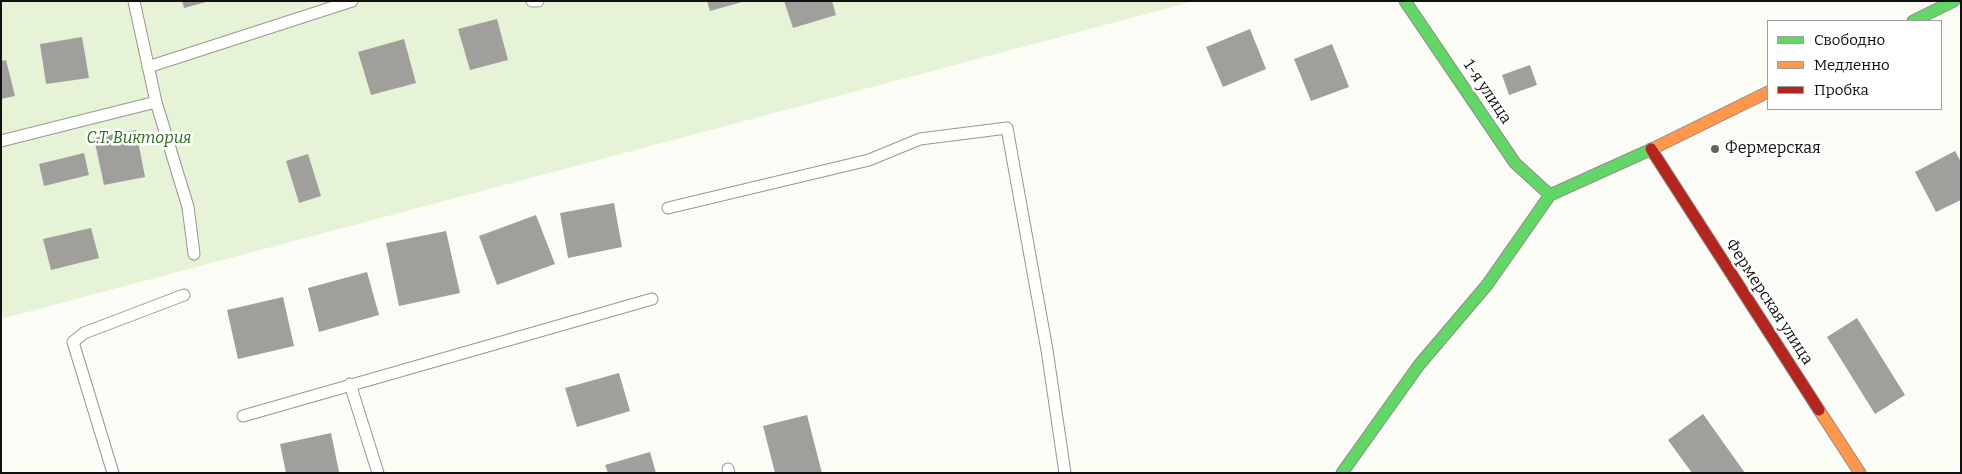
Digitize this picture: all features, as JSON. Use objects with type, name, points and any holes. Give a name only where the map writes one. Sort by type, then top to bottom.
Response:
[{"type":"street","name":"1-я улица","points":[[1405,1],[1515,163],[1550,195]]},
{"type":"street","points":[[1915,20],[1954,1]]},
{"type":"street","points":[[1342,473],[1419,364],[1487,285],[1550,195],[1651,149],[1767,92]]},
{"type":"street","name":"Фермерская улица","points":[[1651,149],[1860,473]]},
{"type":"lane","points":[[134,1],[156,102],[188,207],[194,254]]},
{"type":"lane","points":[[148,67],[352,1]]},
{"type":"lane","points":[[532,1],[538,1]]},
{"type":"lane","points":[[1,141],[156,102]]},
{"type":"lane","points":[[668,208],[869,160],[920,139],[1007,128],[1047,350],[1065,473]]},
{"type":"lane","points":[[113,473],[72,342],[84,333],[184,295]]},
{"type":"lane","points":[[243,416],[652,298]]},
{"type":"lane","points":[[350,384],[378,473]]},
{"type":"green space","name":"С.Т. Виктория","points":[[1,1],[1195,1],[1,319]]},
{"type":"building","points":[[182,1],[206,1],[206,2],[184,8]]},
{"type":"building","points":[[707,1],[742,1],[742,2],[710,11]]},
{"type":"building","points":[[784,1],[832,1],[836,15],[793,28]]},
{"type":"building","points":[[497,19],[508,60],[470,70],[458,29]]},
{"type":"building","points":[[1250,29],[1266,69],[1223,87],[1206,47]]},
{"type":"building","points":[[82,37],[89,78],[46,84],[40,44]]},
{"type":"building","points":[[404,39],[416,83],[371,95],[358,52]]},
{"type":"building","points":[[1332,44],[1349,87],[1311,101],[1294,59]]},
{"type":"building","points":[[6,60],[15,96],[1,99],[1,61]]},
{"type":"building","points":[[1530,65],[1537,85],[1509,95],[1502,75]]},
{"type":"building","points":[[136,130],[145,177],[104,185],[94,138]]},
{"type":"building","points":[[1955,151],[1961,162],[1961,200],[1936,212],[1915,172]]},
{"type":"building","points":[[84,153],[89,175],[44,186],[39,164]]},
{"type":"building","points":[[308,154],[321,196],[299,203],[286,161]]},
{"type":"building","points":[[614,203],[622,247],[568,258],[560,213]]},
{"type":"building","points":[[536,215],[555,264],[497,285],[479,236]]},
{"type":"building","points":[[91,228],[99,258],[51,270],[43,239]]},
{"type":"building","points":[[446,231],[460,293],[399,306],[386,243]]},
{"type":"building","points":[[367,272],[379,315],[319,332],[308,288]]},
{"type":"building","points":[[283,297],[294,346],[238,359],[227,310]]},
{"type":"building","points":[[1857,318],[1905,395],[1875,414],[1827,337]]},
{"type":"building","points":[[619,373],[630,411],[577,427],[565,388]]},
{"type":"building","points":[[1703,414],[1745,473],[1692,473],[1668,440]]},
{"type":"building","points":[[807,415],[822,473],[775,473],[763,426]]},
{"type":"building","points":[[331,433],[339,472],[286,473],[280,444]]},
{"type":"building","points":[[650,452],[656,473],[608,473],[605,465]]},
{"type":"traffic: fast","points":[[1405,1],[1515,163],[1550,195]]},
{"type":"traffic: fast","points":[[1915,20],[1954,1]]},
{"type":"traffic: fast","points":[[1342,473],[1419,365],[1487,285],[1550,195],[1652,149]]},
{"type":"traffic: slow","points":[[1652,149],[1767,92]]},
{"type":"traffic: slow","points":[[1819,410],[1860,473]]},
{"type":"traffic: jam","points":[[1651,149],[1819,410]]},
{"type":"place","name":"Фермерская","points":[[1715,149]]}]
